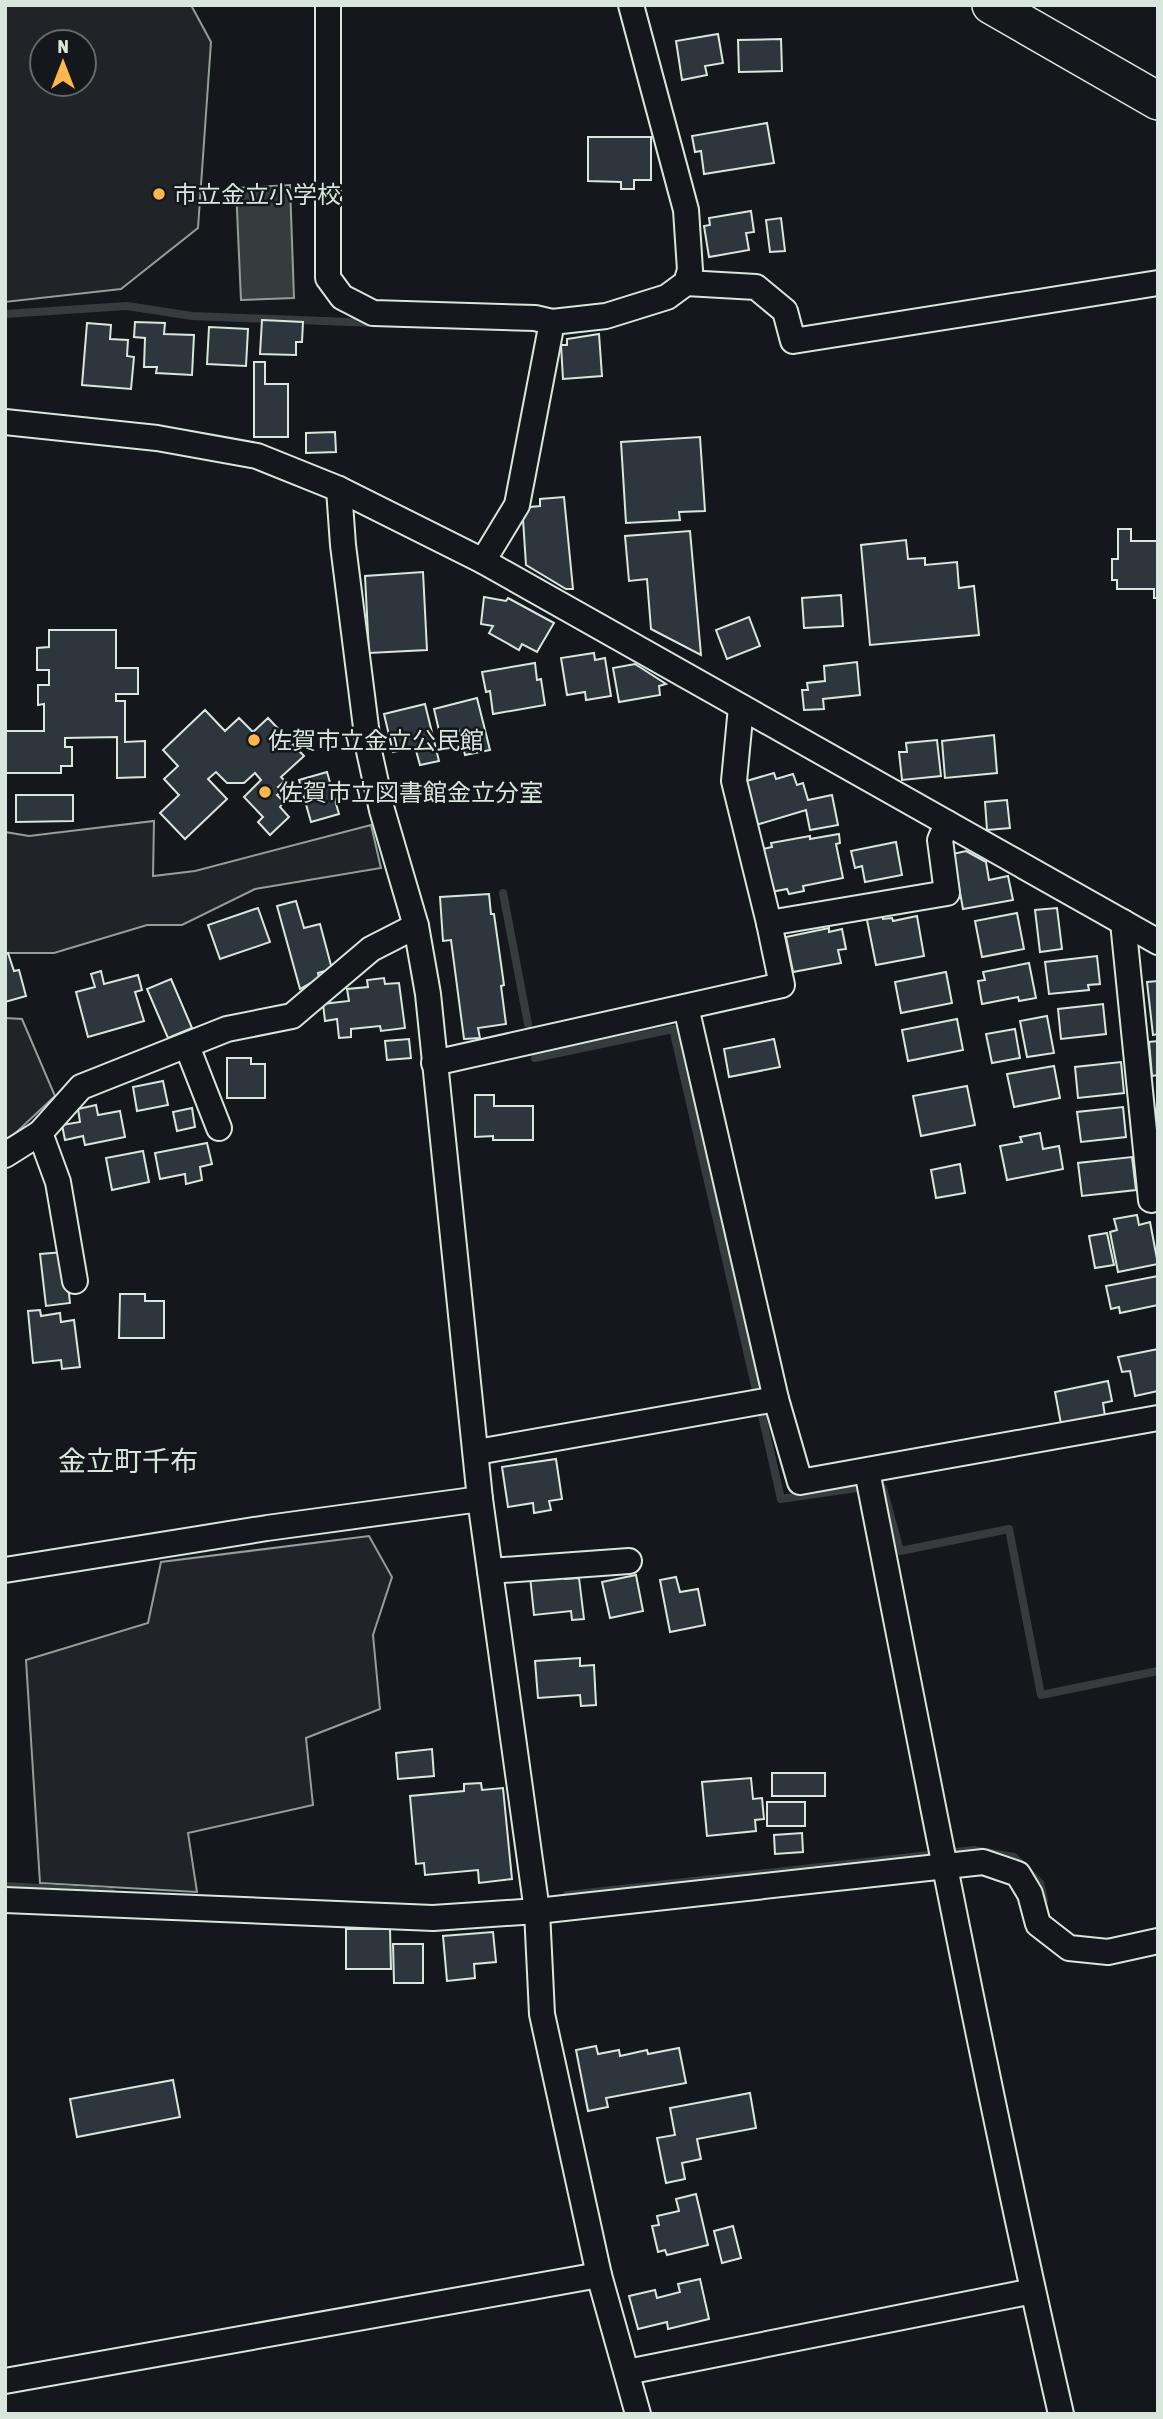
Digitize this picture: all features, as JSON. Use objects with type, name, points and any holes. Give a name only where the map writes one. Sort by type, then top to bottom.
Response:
[{"type":"main road","points":[[991,5],[1158,101]]},
{"type":"street","points":[[328,5],[328,278],[342,297],[373,313],[535,318],[552,322],[606,316],[667,297],[686,283],[690,270],[686,210],[631,5]]},
{"type":"street","points":[[686,283],[756,287],[785,311],[793,341],[1158,283]]},
{"type":"street","points":[[483,561],[516,505],[552,322]]},
{"type":"street","points":[[5,422],[157,438],[257,456],[339,489],[483,561],[1158,942]]},
{"type":"street","points":[[339,489],[343,545],[369,751],[382,810],[416,926],[428,994],[480,1499],[537,1911],[542,2014],[599,2275],[638,2414]]},
{"type":"street","points":[[434,1063],[782,985],[734,781],[741,708]]},
{"type":"street","points":[[769,923],[947,893],[940,840],[947,823]]},
{"type":"street","points":[[1123,922],[1151,1200],[1158,1198]]},
{"type":"street","points":[[5,1156],[40,1133],[81,1087],[227,1029],[292,1016],[370,949],[416,926]]},
{"type":"street","points":[[686,1007],[776,1398],[800,1482],[1158,1418]]},
{"type":"street","points":[[187,1046],[219,1128]]},
{"type":"street","points":[[40,1133],[58,1182],[75,1281]]},
{"type":"street","points":[[477,1452],[776,1398]]},
{"type":"street","points":[[867,1471],[943,1868],[1061,2414]]},
{"type":"street","points":[[5,1570],[267,1528],[480,1499]]},
{"type":"street","points":[[490,1571],[629,1562]]},
{"type":"street","points":[[5,1900],[432,1918],[537,1911],[984,1862],[1018,1874],[1030,1894],[1038,1924],[1069,1948],[1108,1952],[1158,1941]]},
{"type":"street","points":[[5,2381],[599,2275]]},
{"type":"street","points":[[627,2372],[1033,2291]]},
{"type":"shaded area","points":[[5,5],[191,5],[211,42],[198,228],[121,289],[5,302]]},
{"type":"shaded area","points":[[290,185],[294,298],[241,300],[236,188]]},
{"type":"shaded area","points":[[154,821],[153,876],[195,871],[371,825],[381,868],[255,889],[182,925],[147,925],[54,953],[5,953],[5,832],[29,836]]},
{"type":"shaded area","points":[[5,1018],[22,1019],[55,1096],[5,1143]]},
{"type":"shaded area","points":[[369,1536],[392,1577],[373,1635],[380,1709],[306,1738],[313,1805],[188,1833],[197,1892],[40,1883],[26,1660],[148,1623],[161,1562]]},
{"type":"building","points":[[718,34],[723,63],[705,66],[707,75],[682,80],[676,41]]},
{"type":"building","points":[[781,39],[782,71],[739,72],[738,40]]},
{"type":"building","points":[[767,123],[774,163],[704,174],[701,151],[695,152],[692,136]]},
{"type":"building","points":[[588,137],[651,137],[651,180],[634,180],[634,189],[621,189],[621,182],[588,181]]},
{"type":"building","points":[[751,211],[754,232],[746,233],[749,250],[709,257],[704,226],[710,225],[709,218]]},
{"type":"building","points":[[781,218],[785,251],[770,252],[766,220]]},
{"type":"building","points":[[262,320],[303,322],[302,342],[296,342],[296,355],[260,354]]},
{"type":"building","points":[[135,322],[165,323],[164,334],[194,335],[192,375],[156,373],[157,367],[144,367],[145,338],[134,337]]},
{"type":"building","points":[[87,323],[111,325],[110,339],[128,340],[127,356],[134,357],[131,389],[82,385]]},
{"type":"building","points":[[209,327],[248,329],[246,366],[207,364]]},
{"type":"building","points":[[599,334],[602,376],[563,379],[561,345],[567,345],[567,339]]},
{"type":"building","points":[[254,362],[265,362],[265,384],[288,384],[288,437],[254,437]]},
{"type":"building","points":[[335,432],[336,452],[306,453],[306,433]]},
{"type":"building","points":[[700,437],[705,511],[679,512],[680,520],[626,523],[621,442]]},
{"type":"building","points":[[564,497],[573,589],[566,589],[526,565],[523,519],[530,507],[540,506],[540,499]]},
{"type":"building","points":[[1118,529],[1131,529],[1131,541],[1158,541],[1158,598],[1154,598],[1154,589],[1117,589],[1117,580],[1112,580],[1112,559],[1118,559]]},
{"type":"building","points":[[690,531],[701,655],[651,629],[647,579],[629,581],[625,536]]},
{"type":"building","points":[[906,540],[908,559],[925,558],[925,565],[957,562],[959,588],[974,586],[979,635],[870,645],[861,545]]},
{"type":"building","points":[[423,572],[427,650],[369,653],[365,576]]},
{"type":"building","points":[[841,595],[843,626],[804,628],[802,598]]},
{"type":"building","points":[[484,597],[506,601],[508,598],[554,623],[537,652],[522,644],[519,650],[489,633],[493,626],[481,624]]},
{"type":"building","points":[[749,617],[760,646],[727,659],[716,630]]},
{"type":"building","points":[[49,630],[116,630],[116,668],[138,668],[138,694],[116,694],[116,701],[125,701],[125,742],[145,741],[145,777],[117,778],[117,737],[65,738],[65,747],[72,747],[72,766],[61,766],[61,773],[5,773],[5,731],[44,731],[44,704],[38,705],[38,685],[49,685],[49,670],[37,670],[37,648],[49,647]]},
{"type":"building","points":[[594,653],[595,660],[605,658],[611,696],[586,700],[585,692],[567,695],[561,658]]},
{"type":"building","points":[[857,662],[860,695],[823,699],[824,709],[804,710],[802,690],[808,690],[807,683],[825,681],[824,666]]},
{"type":"building","points":[[535,663],[537,680],[541,679],[545,705],[493,714],[490,691],[486,692],[482,672]]},
{"type":"building","points":[[635,664],[666,684],[659,686],[660,695],[619,702],[613,668]]},
{"type":"building","points":[[477,698],[490,750],[465,755],[459,730],[440,735],[434,709]]},
{"type":"building","points":[[425,704],[439,761],[420,765],[415,747],[393,752],[384,714]]},
{"type":"building","points":[[205,710],[225,731],[239,718],[253,732],[268,718],[304,756],[281,777],[285,781],[278,787],[282,791],[277,795],[284,802],[280,807],[289,817],[270,835],[258,822],[263,817],[244,797],[261,780],[255,773],[244,783],[227,783],[216,772],[208,779],[227,799],[185,839],[160,813],[179,795],[164,779],[178,766],[163,750]]},
{"type":"building","points":[[994,735],[997,773],[945,778],[942,741]]},
{"type":"building","points":[[937,740],[941,776],[902,780],[899,752],[907,752],[906,743]]},
{"type":"building","points":[[327,772],[339,814],[311,822],[299,780]]},
{"type":"building","points":[[774,773],[776,779],[793,774],[797,785],[803,783],[808,800],[832,795],[838,825],[810,830],[806,810],[756,825],[743,782]]},
{"type":"building","points":[[16,795],[73,795],[73,821],[16,822]]},
{"type":"building","points":[[1007,800],[1010,828],[987,830],[985,802]]},
{"type":"building","points":[[839,834],[840,843],[836,844],[843,878],[803,886],[804,891],[789,894],[787,889],[771,892],[763,849],[772,847],[771,843]]},
{"type":"building","points":[[896,842],[902,875],[865,882],[862,866],[855,868],[851,851]]},
{"type":"building","points":[[966,851],[986,862],[989,880],[1008,876],[1013,900],[963,909],[953,854]]},
{"type":"building","points":[[489,894],[504,985],[501,986],[506,1024],[478,1028],[480,1038],[464,1039],[451,940],[443,941],[440,897]]},
{"type":"building","points":[[296,901],[304,928],[320,924],[332,969],[318,973],[319,978],[300,989],[277,906]]},
{"type":"building","points":[[258,908],[270,942],[220,959],[208,925]]},
{"type":"building","points":[[1057,908],[1062,949],[1040,952],[1035,910]]},
{"type":"building","points":[[882,913],[883,919],[892,918],[893,921],[917,916],[924,956],[876,965],[866,915]]},
{"type":"building","points":[[1017,913],[1024,949],[982,957],[975,921]]},
{"type":"building","points":[[829,928],[829,932],[842,929],[846,949],[838,950],[841,963],[793,972],[786,937]]},
{"type":"building","points":[[8,953],[14,971],[19,970],[26,996],[5,1002],[5,954]]},
{"type":"building","points":[[1097,956],[1100,984],[1088,985],[1089,990],[1049,994],[1045,962]]},
{"type":"building","points":[[1029,963],[1036,998],[1019,1001],[1018,997],[982,1004],[978,981],[985,980],[983,972]]},
{"type":"building","points":[[101,971],[104,984],[138,975],[142,990],[135,992],[144,1021],[88,1037],[76,992],[95,987],[91,974]]},
{"type":"building","points":[[946,972],[952,1003],[901,1013],[895,982]]},
{"type":"building","points":[[384,978],[385,984],[399,983],[405,1028],[381,1031],[380,1026],[351,1029],[351,1037],[339,1038],[337,1019],[325,1021],[323,1004],[349,1001],[347,989],[368,987],[367,980]]},
{"type":"building","points":[[171,979],[192,1028],[168,1038],[147,989]]},
{"type":"building","points":[[1158,981],[1158,1034],[1153,1035],[1147,982]]},
{"type":"building","points":[[1103,1004],[1106,1034],[1061,1039],[1058,1009]]},
{"type":"building","points":[[1047,1016],[1054,1053],[1027,1057],[1020,1021]]},
{"type":"building","points":[[957,1019],[963,1050],[908,1061],[902,1030]]},
{"type":"building","points":[[1015,1029],[1020,1058],[992,1063],[986,1034]]},
{"type":"building","points":[[409,1039],[411,1058],[387,1060],[385,1041]]},
{"type":"building","points":[[774,1039],[780,1067],[729,1077],[724,1049]]},
{"type":"building","points":[[1158,1041],[1158,1075],[1152,1076],[1149,1042]]},
{"type":"building","points":[[227,1058],[251,1058],[251,1064],[265,1064],[265,1098],[227,1098]]},
{"type":"building","points":[[1121,1062],[1124,1093],[1078,1098],[1075,1067]]},
{"type":"building","points":[[1054,1066],[1060,1098],[1014,1107],[1007,1074]]},
{"type":"building","points":[[163,1081],[168,1105],[137,1111],[133,1087]]},
{"type":"building","points":[[967,1086],[975,1125],[921,1136],[913,1096]]},
{"type":"building","points":[[475,1095],[494,1095],[494,1106],[533,1106],[533,1140],[475,1137]]},
{"type":"building","points":[[96,1105],[98,1115],[120,1111],[125,1137],[85,1145],[83,1136],[65,1140],[62,1125],[80,1122],[78,1109]]},
{"type":"building","points":[[1123,1107],[1126,1137],[1081,1142],[1077,1112]]},
{"type":"building","points":[[192,1108],[195,1127],[177,1131],[173,1112]]},
{"type":"building","points":[[1040,1133],[1043,1149],[1059,1146],[1063,1169],[1007,1180],[1000,1146],[1022,1142],[1020,1137]]},
{"type":"building","points":[[207,1143],[212,1164],[200,1167],[202,1180],[186,1184],[185,1174],[160,1179],[155,1153]]},
{"type":"building","points":[[143,1151],[149,1182],[112,1190],[106,1158]]},
{"type":"building","points":[[1132,1157],[1136,1190],[1082,1196],[1078,1163]]},
{"type":"building","points":[[960,1164],[965,1193],[936,1198],[931,1170]]},
{"type":"building","points":[[1137,1215],[1139,1225],[1150,1222],[1158,1264],[1118,1272],[1110,1232],[1117,1230],[1114,1219]]},
{"type":"building","points":[[1107,1233],[1114,1265],[1095,1268],[1089,1236]]},
{"type":"building","points":[[64,1252],[70,1303],[46,1306],[40,1254]]},
{"type":"building","points":[[1158,1276],[1158,1305],[1120,1313],[1119,1307],[1111,1309],[1106,1286]]},
{"type":"building","points":[[120,1294],[145,1294],[145,1301],[164,1301],[164,1338],[119,1338]]},
{"type":"building","points":[[40,1310],[41,1316],[60,1313],[61,1322],[74,1320],[80,1367],[62,1369],[61,1360],[33,1363],[28,1311]]},
{"type":"building","points":[[1158,1349],[1158,1391],[1135,1396],[1130,1371],[1122,1372],[1118,1357]]},
{"type":"building","points":[[1108,1381],[1112,1401],[1103,1403],[1105,1416],[1061,1424],[1055,1392]]},
{"type":"building","points":[[556,1459],[562,1499],[549,1501],[551,1510],[534,1513],[533,1503],[508,1507],[502,1467]]},
{"type":"building","points":[[565,1572],[565,1579],[579,1578],[584,1619],[572,1620],[571,1611],[534,1615],[530,1576]]},
{"type":"building","points":[[636,1575],[643,1611],[610,1618],[602,1582]]},
{"type":"building","points":[[676,1577],[680,1592],[698,1589],[705,1625],[670,1632],[660,1580]]},
{"type":"building","points":[[580,1658],[580,1666],[594,1665],[596,1705],[581,1706],[580,1695],[538,1698],[535,1661]]},
{"type":"building","points":[[432,1749],[434,1776],[398,1779],[396,1753]]},
{"type":"building","points":[[772,1773],[825,1773],[825,1796],[772,1796]]},
{"type":"building","points":[[751,1778],[753,1799],[762,1798],[764,1819],[755,1820],[756,1831],[707,1836],[702,1782]]},
{"type":"building","points":[[481,1783],[482,1790],[503,1788],[512,1879],[479,1883],[478,1870],[425,1875],[424,1863],[416,1864],[410,1796],[464,1791],[464,1784]]},
{"type":"building","points":[[767,1802],[805,1802],[805,1826],[767,1826]]},
{"type":"building","points":[[802,1833],[803,1852],[775,1854],[774,1835]]},
{"type":"building","points":[[346,1929],[390,1929],[391,1969],[346,1969]]},
{"type":"building","points":[[493,1932],[496,1962],[474,1964],[475,1978],[447,1981],[443,1936]]},
{"type":"building","points":[[393,1944],[423,1944],[423,1983],[394,1983]]},
{"type":"building","points":[[596,2046],[598,2054],[619,2050],[620,2056],[647,2050],[648,2054],[679,2048],[686,2083],[606,2098],[608,2107],[588,2111],[576,2050]]},
{"type":"building","points":[[173,2080],[180,2117],[77,2137],[70,2099]]},
{"type":"building","points":[[750,2093],[756,2128],[697,2139],[701,2159],[682,2163],[685,2179],[666,2183],[657,2138],[675,2135],[670,2108]]},
{"type":"building","points":[[696,2194],[708,2245],[667,2255],[665,2250],[658,2252],[652,2226],[659,2225],[657,2216],[679,2211],[676,2199]]},
{"type":"building","points":[[733,2226],[741,2258],[722,2263],[714,2231]]},
{"type":"building","points":[[700,2279],[709,2319],[668,2329],[667,2322],[638,2329],[629,2296],[655,2290],[657,2298],[680,2292],[678,2284]]},
{"type":"waterway","points":[[5,314],[127,306],[192,316],[375,323]]},
{"type":"waterway","points":[[503,893],[528,1024]]},
{"type":"waterway","points":[[535,1058],[673,1029],[756,1390]]},
{"type":"waterway","points":[[762,1415],[781,1499],[857,1488]]},
{"type":"waterway","points":[[883,1488],[900,1551],[1009,1529],[1041,1695],[1158,1671]]},
{"type":"waterway","points":[[567,1895],[974,1850],[1014,1857],[1040,1883],[1044,1900]]},
{"type":"waterway","points":[[5,1886],[111,1892]]},
{"type":"place","name":"市立金立小学校","points":[[159,194]]},
{"type":"place","name":"佐賀市立金立公民館","points":[[254,740]]},
{"type":"place","name":"佐賀市立図書館金立分室","points":[[265,792]]},
{"type":"district","name":"金立町千布","points":[[128,1461]]}]
